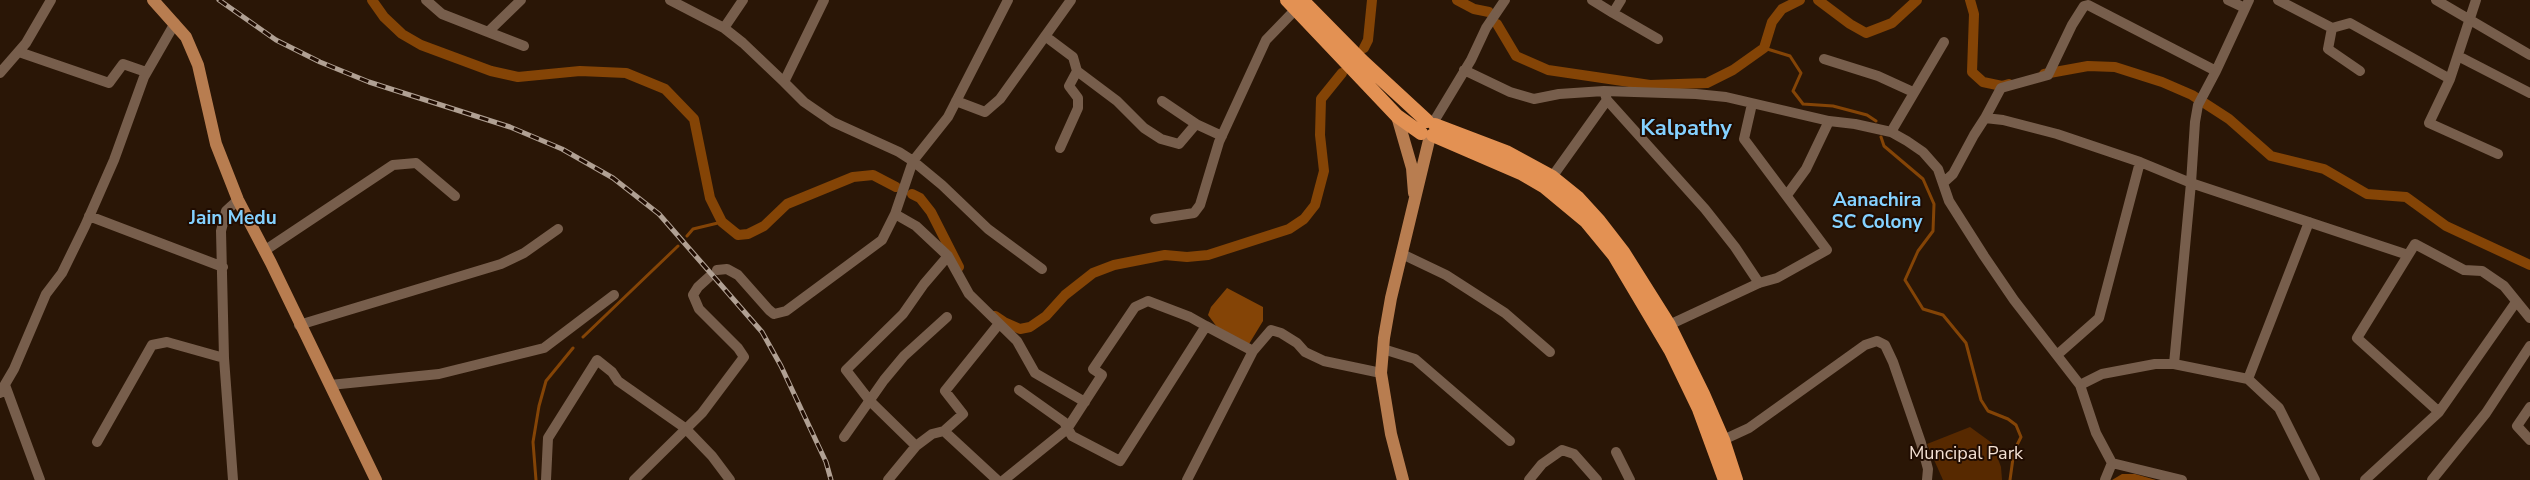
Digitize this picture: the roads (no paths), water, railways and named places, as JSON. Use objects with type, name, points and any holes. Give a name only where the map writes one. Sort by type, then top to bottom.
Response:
[{"type":"highway","points":[[1295,3],[1397,116],[1430,129],[1520,173],[1551,191],[1586,221],[1614,255],[1672,351],[1699,409],[1725,480]]},
{"type":"highway","points":[[1295,3],[1362,61],[1430,129],[1506,152],[1552,177],[1578,198],[1599,221],[1628,260],[1669,326],[1703,394],[1723,440],[1736,480]]},
{"type":"main road","points":[[153,0],[186,37],[198,65],[216,144],[238,200],[376,480]]},
{"type":"main road","points":[[1397,116],[1412,168],[1414,206]]},
{"type":"main road","points":[[1403,480],[1391,434],[1381,373],[1391,298],[1414,206],[1430,129]]},
{"type":"street","points":[[0,72],[19,52],[51,0]]},
{"type":"street","points":[[426,0],[442,14],[524,46]]},
{"type":"street","points":[[488,32],[521,0]]},
{"type":"street","points":[[670,0],[724,28],[743,43],[804,102],[833,122],[900,152],[913,161],[948,190],[988,229],[1042,269]]},
{"type":"street","points":[[724,28],[742,0]]},
{"type":"street","points":[[784,82],[824,0]]},
{"type":"street","points":[[634,480],[702,413],[744,358],[738,348],[699,309],[694,295],[698,287],[713,274],[727,269],[738,275],[774,314],[786,311],[882,240],[895,214],[913,161],[948,117],[1008,0]]},
{"type":"street","points":[[956,101],[985,112],[1000,99],[1071,0]]},
{"type":"street","points":[[1430,129],[1486,28],[1506,0]]},
{"type":"street","points":[[1592,0],[1658,39]]},
{"type":"street","points":[[1613,13],[1621,0]]},
{"type":"street","points":[[2174,364],[2198,105],[2247,4],[2228,0]]},
{"type":"street","points":[[2278,0],[2332,28],[2350,23],[2450,79]]},
{"type":"street","points":[[2436,0],[2530,55]]},
{"type":"street","points":[[2476,0],[2450,79],[2429,124],[2498,154]]},
{"type":"street","points":[[1155,219],[1194,213],[1200,205],[1222,136],[1266,40],[1295,3]]},
{"type":"street","points":[[1943,183],[1953,174],[2001,88],[2050,71],[2076,18],[2084,6],[2088,6],[2216,71]]},
{"type":"street","points":[[40,480],[2,389],[14,369],[46,294],[62,272],[89,216],[114,160],[146,72],[175,23]]},
{"type":"street","points":[[2332,28],[2328,49],[2360,71]]},
{"type":"street","points":[[1045,36],[1073,57],[1077,71],[1117,101],[1144,128],[1161,139],[1178,144],[1196,124]]},
{"type":"street","points":[[1892,132],[1913,92],[1944,42]]},
{"type":"street","points":[[19,52],[109,83],[123,64],[146,72]]},
{"type":"street","points":[[2458,56],[2530,93]]},
{"type":"street","points":[[1824,58],[1878,76],[1913,92]]},
{"type":"street","points":[[1464,70],[1510,92],[1534,99],[1559,94],[1606,96],[1696,94],[1726,97],[1829,121],[1855,124],[1892,132],[1923,152],[1938,169],[1950,200],[1984,256],[2014,300],[2080,385],[2096,433],[2112,463],[2182,480]]},
{"type":"street","points":[[1060,148],[1078,108],[1078,98],[1069,86],[1077,71]]},
{"type":"street","points":[[1552,177],[1606,96]]},
{"type":"street","points":[[1606,96],[1736,247],[1759,284]]},
{"type":"street","points":[[1162,102],[1196,124],[1222,136]]},
{"type":"street","points":[[1669,326],[1759,284],[1778,278],[1827,250],[1744,138],[1745,126],[1752,104]]},
{"type":"street","points":[[1985,118],[2003,120],[2058,134],[2140,162],[2191,183],[2408,255]]},
{"type":"street","points":[[1787,195],[1806,169],[1829,121]]},
{"type":"street","points":[[2057,355],[2099,318],[2140,162]]},
{"type":"street","points":[[264,251],[393,165],[416,164],[455,196]]},
{"type":"street","points":[[233,480],[224,358],[221,231],[226,211],[238,200]]},
{"type":"street","points":[[895,214],[916,226],[948,256],[970,294],[998,325],[1017,341],[1035,373],[1085,402]]},
{"type":"street","points":[[89,216],[223,267]]},
{"type":"street","points":[[2248,379],[2309,222]]},
{"type":"street","points":[[300,325],[501,264],[524,253],[558,229]]},
{"type":"street","points":[[2439,412],[2357,338],[2415,244],[2464,270],[2482,271],[2504,286],[2530,318]]},
{"type":"street","points":[[1402,254],[1446,275],[1505,313],[1550,352]]},
{"type":"street","points":[[916,446],[870,401],[846,370],[903,314],[924,284],[948,256]]},
{"type":"street","points":[[330,386],[439,374],[544,348],[614,295]]},
{"type":"street","points":[[1004,480],[1068,429],[1102,375],[1094,369],[1135,307],[1142,302],[1148,301],[1160,305],[1206,326],[1253,351]]},
{"type":"street","points":[[2365,480],[2439,412],[2516,302]]},
{"type":"street","points":[[844,438],[904,356],[947,317]]},
{"type":"street","points":[[888,480],[916,446],[932,434],[944,431],[963,414],[944,391],[998,325]]},
{"type":"street","points":[[1019,390],[1064,422],[1072,436],[1120,461],[1206,326]]},
{"type":"street","points":[[1187,480],[1253,351],[1271,330],[1281,333],[1297,343],[1305,352],[1324,361],[1381,373]]},
{"type":"street","points":[[1723,440],[1749,428],[1865,345],[1877,341],[1884,345],[1893,362],[1921,443],[1928,469],[1928,480]]},
{"type":"street","points":[[97,442],[152,345],[167,342],[224,358]]},
{"type":"street","points":[[2432,480],[2486,414],[2530,346]]},
{"type":"street","points":[[1383,349],[1415,359],[1510,441]]},
{"type":"street","points":[[546,480],[548,438],[598,360],[612,372],[618,381],[685,428],[712,456],[730,480]]},
{"type":"street","points":[[2080,385],[2102,374],[2135,367],[2174,364],[2248,379],[2279,408],[2315,480]]},
{"type":"street","points":[[2530,407],[2517,426],[2530,440]]},
{"type":"street","points":[[944,431],[997,480]]},
{"type":"street","points":[[1529,480],[1542,464],[1562,450],[1574,454],[1597,480]]},
{"type":"street","points":[[1616,452],[1630,480]]},
{"type":"street","points":[[2105,480],[2112,463]]},
{"type":"waterway","points":[[372,0],[384,17],[402,34],[421,45],[491,71],[518,77],[580,71],[626,73],[665,89],[694,119],[710,198],[722,222],[738,235],[748,234],[764,226],[787,204],[853,177],[873,175],[896,187]]},
{"type":"waterway","points":[[1364,48],[1368,40],[1372,0]]},
{"type":"waterway","points":[[1457,0],[1474,9],[1489,12]]},
{"type":"waterway","points":[[1497,24],[1516,56],[1548,70],[1650,85],[1707,83],[1733,70],[1764,48],[1772,22],[1782,9],[1800,0]]},
{"type":"waterway","points":[[1818,0],[1850,24],[1866,33],[1892,23],[1917,0]]},
{"type":"waterway","points":[[1970,0],[1974,14],[1972,72],[1983,82],[2002,86],[2009,84]]},
{"type":"waterway","points":[[1764,48],[1790,56],[1801,73],[1793,91],[1803,104],[1833,106],[1867,115],[1876,121]]},
{"type":"waterway","points":[[2044,74],[2088,66],[2115,67],[2162,82],[2192,95],[2229,119],[2271,156],[2324,169],[2367,194],[2406,197],[2446,226],[2530,265]]},
{"type":"waterway","points":[[995,316],[1020,329],[1030,327],[1046,316],[1065,295],[1093,273],[1114,265],[1165,255],[1187,257],[1208,255],[1289,229],[1304,219],[1315,205],[1324,171],[1320,135],[1321,99],[1342,73]]},
{"type":"waterway","points":[[1881,137],[1884,146],[1923,179],[1934,204],[1933,231],[1918,251],[1905,280],[1923,309],[1943,315],[1966,343],[1981,400],[1988,411],[2008,419],[2016,425],[2021,437],[2014,451],[2010,480]]},
{"type":"waterway","points":[[912,194],[920,198],[931,212],[959,267]]},
{"type":"waterway","points":[[687,236],[693,229],[722,222]]},
{"type":"waterway","points":[[583,337],[678,246]]},
{"type":"waterway","points":[[536,480],[533,442],[539,406],[546,381],[573,348]]},
{"type":"railway","points":[[219,0],[276,40],[320,62],[369,82],[510,127],[562,149],[613,178],[659,214],[762,332],[781,366],[826,462],[831,480]]},
{"type":"district","name":"Kalpathy","points":[[1686,130]]},
{"type":"district","name":"Aanachira SC Colony","points":[[1877,212]]},
{"type":"district","name":"Jain Medu","points":[[233,219]]},
{"type":"park label","name":"Muncipal Park","points":[[1966,455]]}]
